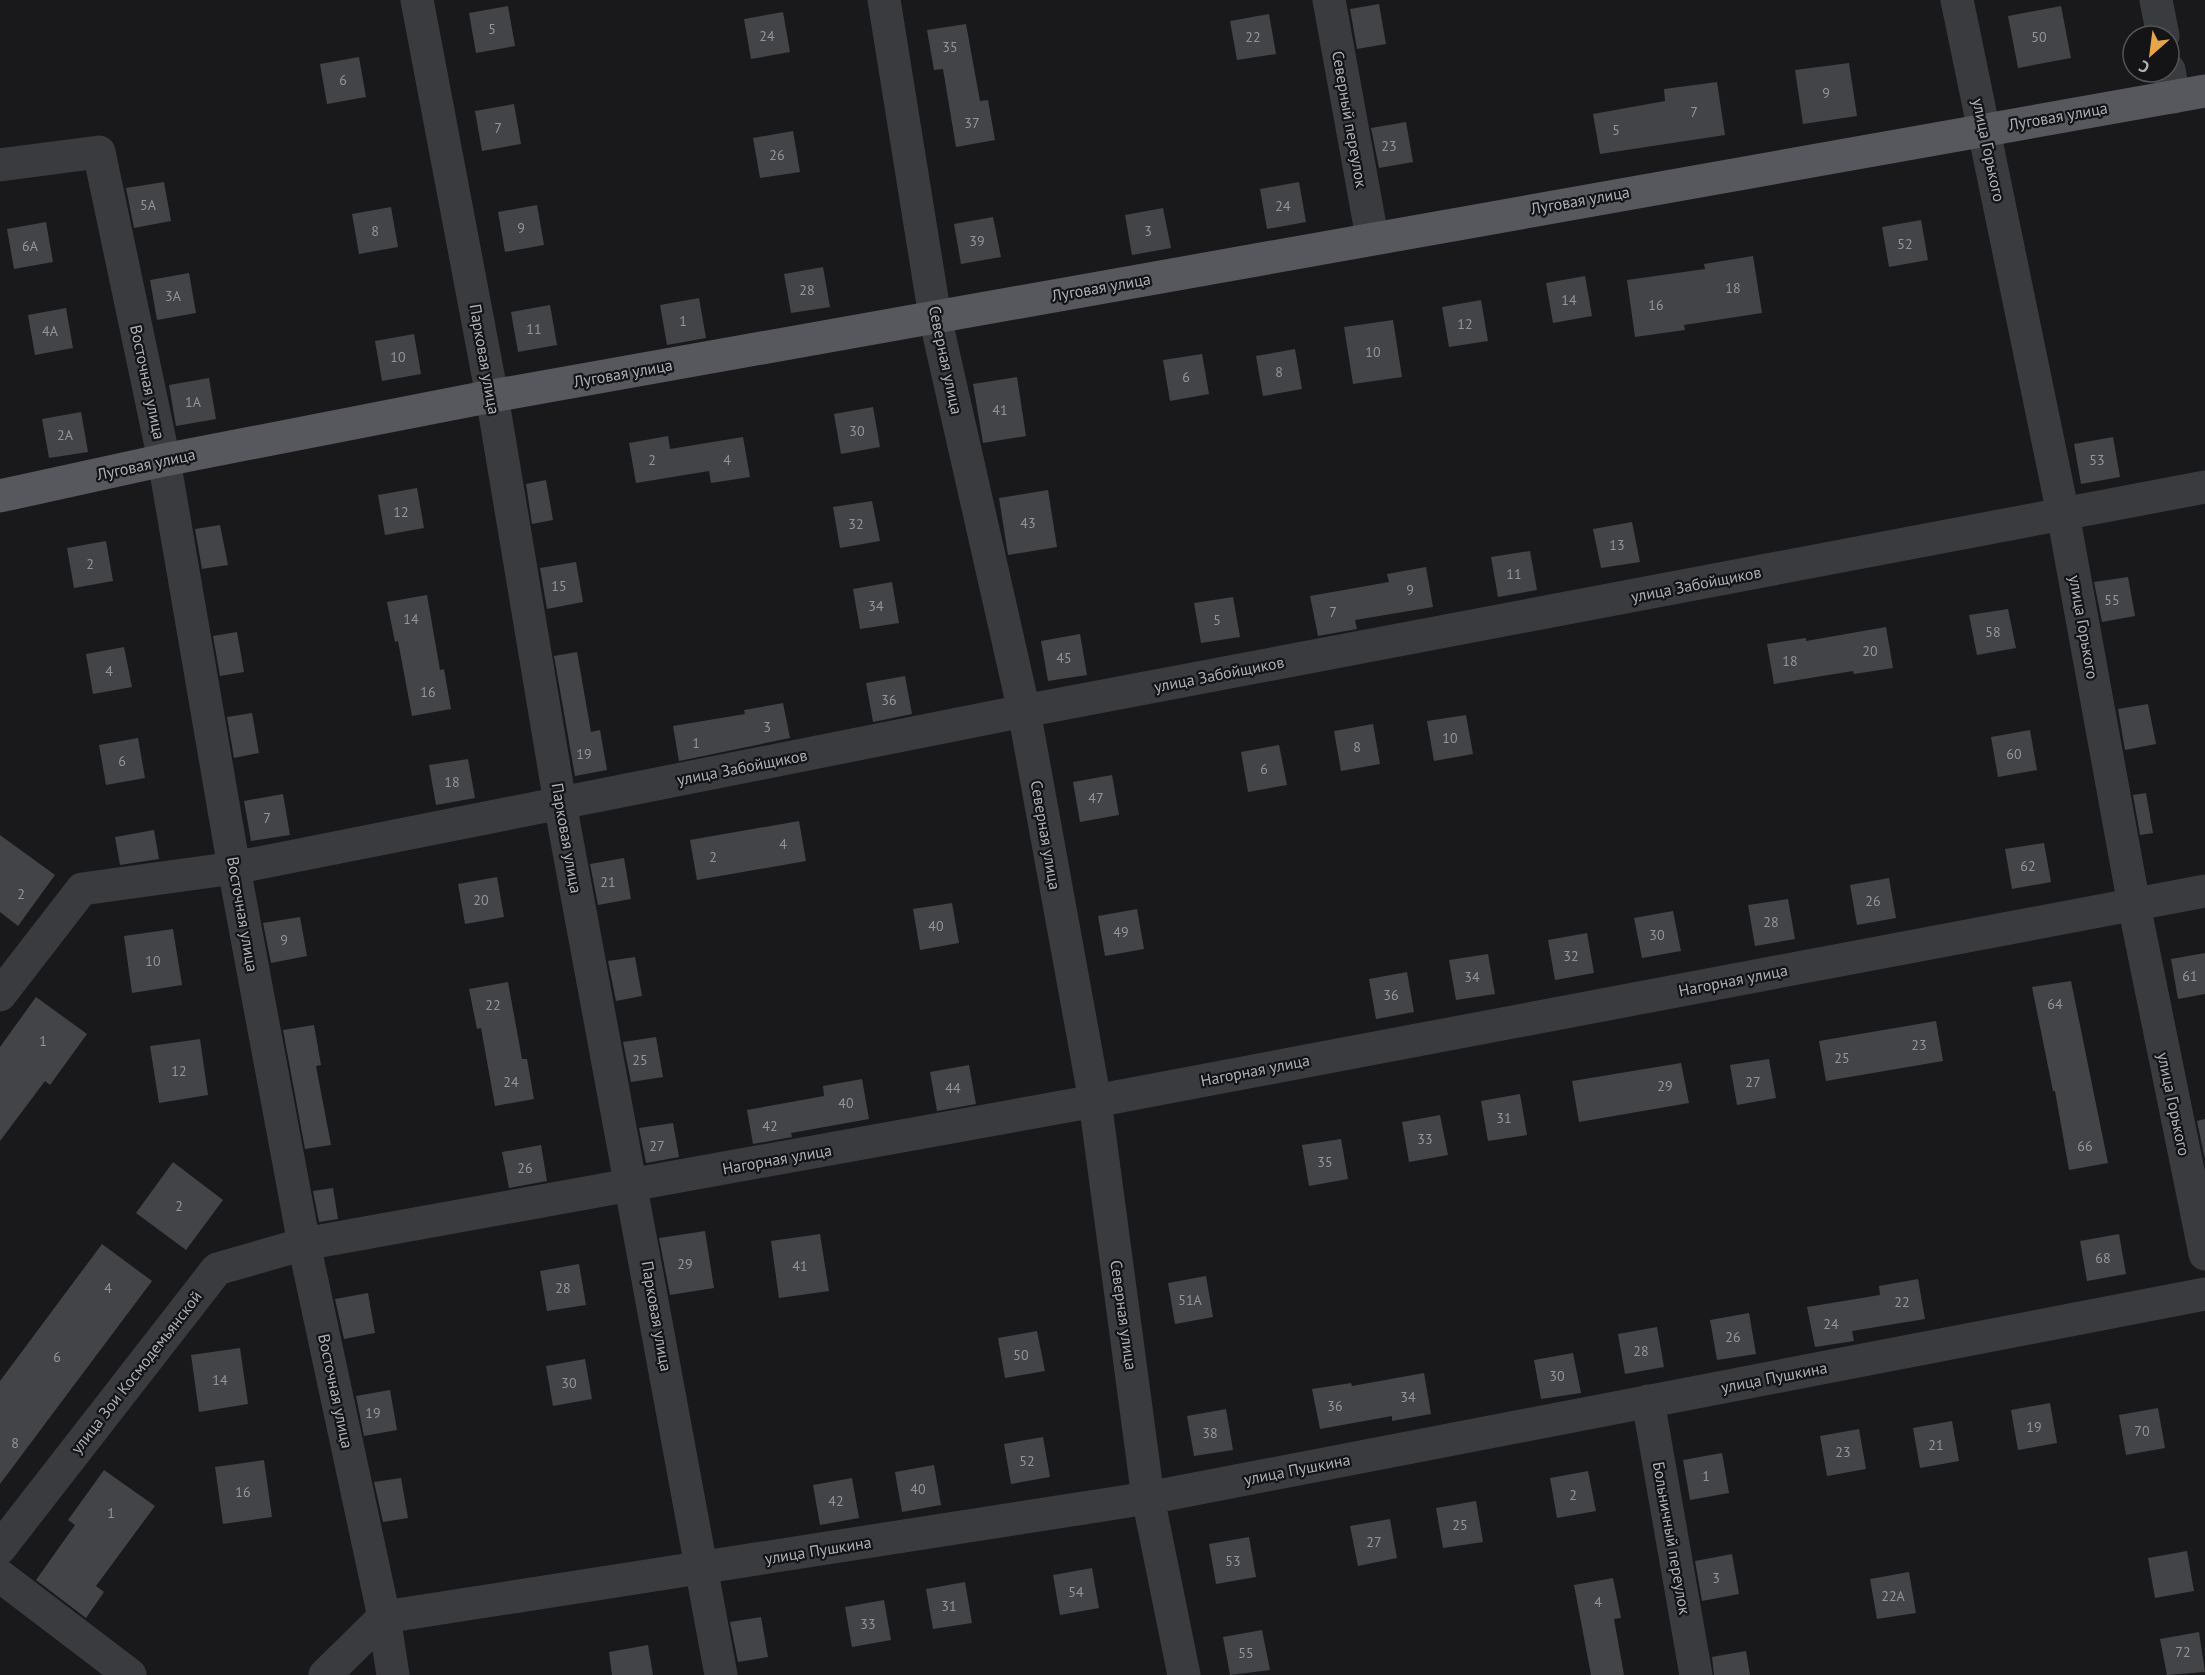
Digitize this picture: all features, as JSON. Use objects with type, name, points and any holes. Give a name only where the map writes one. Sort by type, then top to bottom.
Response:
[{"type":"main road","name":"Луговая улица","points":[[0,496],[164,460],[492,396],[1985,129],[2183,86]]},
{"type":"street","name":"Парковая улица","points":[[417,0],[492,396],[560,802],[633,1185],[721,1675]]},
{"type":"street","name":"Северная улица","points":[[884,0],[935,317],[1024,711],[1095,1101],[1148,1498],[1184,1675]]},
{"type":"street","name":"Северный переулок","points":[[1329,0],[1372,237]]},
{"type":"street","name":"улица Горького","points":[[1957,0],[2063,514],[2134,904],[2205,1254]]},
{"type":"street","points":[[2156,0],[2161,24]]},
{"type":"street","name":"Восточная улица","points":[[0,165],[99,152],[164,460],[234,868],[304,1244],[384,1617],[393,1675]]},
{"type":"street","name":"улица Забойщиков","points":[[0,995],[82,889],[234,868],[1024,711],[2205,488]]},
{"type":"street","name":"Нагорная улица","points":[[304,1244],[1095,1101],[2205,891]]},
{"type":"street","name":"улица Зои Космодемьянской","points":[[0,1548],[217,1269],[304,1244]]},
{"type":"street","name":"улица Пушкина","points":[[384,1617],[1148,1498],[2205,1294]]},
{"type":"street","name":"Больничный переулок","points":[[1648,1401],[1696,1675]]},
{"type":"street","points":[[0,1576],[130,1675]]},
{"type":"street","points":[[325,1675],[384,1617]]},
{"type":"building","points":[[1379,4],[1386,44],[1357,49],[1350,9]]},
{"type":"building","points":[[508,6],[515,46],[476,53],[469,13]]},
{"type":"building","points":[[2061,6],[2071,58],[2018,68],[2008,16]]},
{"type":"building","points":[[783,12],[790,52],[751,59],[744,19]]},
{"type":"building","points":[[1269,14],[1276,54],[1237,60],[1230,21]]},
{"type":"building","points":[[966,24],[980,101],[988,100],[995,140],[956,147],[943,69],[934,70],[927,30]]},
{"type":"building","points":[[359,57],[366,97],[327,104],[320,64]]},
{"type":"building","points":[[1849,63],[1857,116],[1803,124],[1795,70]]},
{"type":"building","points":[[1717,82],[1725,135],[1600,154],[1593,114],[1665,101],[1664,89]]},
{"type":"building","points":[[514,104],[521,144],[482,151],[475,111]]},
{"type":"building","points":[[1406,122],[1413,162],[1379,168],[1371,128]]},
{"type":"building","points":[[793,131],[800,172],[760,178],[753,138]]},
{"type":"building","points":[[164,182],[171,221],[134,228],[126,188]]},
{"type":"building","points":[[1299,182],[1306,222],[1267,229],[1260,189]]},
{"type":"building","points":[[537,205],[544,245],[505,252],[498,212]]},
{"type":"building","points":[[391,207],[398,247],[359,254],[352,214]]},
{"type":"building","points":[[1163,208],[1171,248],[1132,255],[1125,215]]},
{"type":"building","points":[[993,217],[1001,257],[961,264],[954,224]]},
{"type":"building","points":[[1921,220],[1928,260],[1889,267],[1882,227]]},
{"type":"building","points":[[46,222],[53,262],[14,269],[7,229]]},
{"type":"building","points":[[1753,256],[1762,313],[1684,325],[1685,330],[1635,337],[1627,280],[1705,269],[1704,264]]},
{"type":"building","points":[[823,267],[830,307],[791,313],[784,274]]},
{"type":"building","points":[[189,273],[196,313],[157,320],[150,280]]},
{"type":"building","points":[[1585,276],[1592,316],[1553,323],[1546,283]]},
{"type":"building","points":[[699,298],[706,338],[667,345],[660,305]]},
{"type":"building","points":[[1481,300],[1488,341],[1449,347],[1442,307]]},
{"type":"building","points":[[550,305],[557,345],[518,352],[511,312]]},
{"type":"building","points":[[66,308],[73,348],[35,355],[28,315]]},
{"type":"building","points":[[1393,320],[1402,377],[1353,384],[1344,327]]},
{"type":"building","points":[[414,334],[421,374],[382,381],[375,341]]},
{"type":"building","points":[[1295,349],[1302,389],[1263,396],[1256,356]]},
{"type":"building","points":[[1202,354],[1209,394],[1170,401],[1163,360]]},
{"type":"building","points":[[1017,377],[1026,436],[983,443],[973,384]]},
{"type":"building","points":[[209,378],[216,419],[176,426],[169,385]]},
{"type":"building","points":[[873,407],[880,447],[841,454],[834,414]]},
{"type":"building","points":[[81,412],[88,452],[49,458],[42,419]]},
{"type":"building","points":[[668,436],[670,449],[743,437],[750,477],[711,483],[709,471],[636,483],[629,443]]},
{"type":"building","points":[[2113,437],[2120,477],[2081,484],[2074,444]]},
{"type":"building","points":[[546,480],[553,520],[532,524],[526,484]]},
{"type":"building","points":[[417,488],[424,528],[385,535],[378,495]]},
{"type":"building","points":[[1048,490],[1057,547],[1008,555],[999,498]]},
{"type":"building","points":[[872,501],[880,541],[840,548],[833,507]]},
{"type":"building","points":[[1632,522],[1640,562],[1601,568],[1593,529]]},
{"type":"building","points":[[220,525],[228,565],[202,569],[195,529]]},
{"type":"building","points":[[106,541],[113,581],[74,588],[67,548]]},
{"type":"building","points":[[1530,551],[1537,590],[1498,597],[1491,557]]},
{"type":"building","points":[[576,562],[583,602],[547,609],[540,568]]},
{"type":"building","points":[[1426,567],[1433,607],[1355,620],[1357,629],[1318,636],[1310,596],[1389,582],[1387,574]]},
{"type":"building","points":[[2128,577],[2135,616],[2102,622],[2094,582]]},
{"type":"building","points":[[892,582],[899,623],[860,629],[853,589]]},
{"type":"building","points":[[427,595],[440,670],[444,669],[451,709],[412,716],[398,641],[395,642],[387,602]]},
{"type":"building","points":[[1233,597],[1240,637],[1201,643],[1194,603]]},
{"type":"building","points":[[2008,609],[2016,648],[1977,655],[1969,615]]},
{"type":"building","points":[[1886,627],[1893,668],[1854,674],[1853,671],[1774,684],[1767,644],[1806,638],[1806,641]]},
{"type":"building","points":[[237,632],[244,672],[220,676],[213,636]]},
{"type":"building","points":[[1080,634],[1087,675],[1048,681],[1041,641]]},
{"type":"building","points":[[124,647],[132,687],[93,694],[86,654]]},
{"type":"building","points":[[577,652],[591,732],[600,730],[607,770],[575,776],[554,656]]},
{"type":"building","points":[[905,676],[912,714],[873,722],[866,683]]},
{"type":"building","points":[[783,703],[790,738],[679,761],[673,726],[745,714],[744,710]]},
{"type":"building","points":[[2148,704],[2156,744],[2125,750],[2118,709]]},
{"type":"building","points":[[252,713],[259,753],[234,758],[227,717]]},
{"type":"building","points":[[1466,715],[1473,754],[1434,761],[1427,721]]},
{"type":"building","points":[[1373,724],[1380,764],[1341,771],[1334,731]]},
{"type":"building","points":[[2030,730],[2037,770],[1998,777],[1991,737]]},
{"type":"building","points":[[138,738],[145,778],[106,785],[99,745]]},
{"type":"building","points":[[1279,745],[1287,785],[1248,792],[1241,752]]},
{"type":"building","points":[[468,759],[475,798],[436,805],[429,765]]},
{"type":"building","points":[[1112,775],[1119,815],[1080,822],[1073,782]]},
{"type":"building","points":[[2146,793],[2153,833],[2140,835],[2133,795]]},
{"type":"building","points":[[283,794],[290,835],[251,841],[244,801]]},
{"type":"building","points":[[799,821],[806,861],[697,880],[690,840]]},
{"type":"building","points":[[154,830],[159,859],[120,865],[115,837]]},
{"type":"building","points":[[0,835],[55,875],[18,926],[0,912]]},
{"type":"building","points":[[2044,843],[2051,882],[2012,889],[2005,849]]},
{"type":"building","points":[[624,858],[631,899],[598,905],[590,864]]},
{"type":"building","points":[[497,877],[504,917],[465,924],[458,884]]},
{"type":"building","points":[[1889,878],[1896,918],[1857,925],[1850,885]]},
{"type":"building","points":[[1788,899],[1795,939],[1755,946],[1748,905]]},
{"type":"building","points":[[952,903],[959,943],[920,950],[913,909]]},
{"type":"building","points":[[1137,909],[1144,949],[1105,956],[1098,916]]},
{"type":"building","points":[[1673,911],[1681,951],[1642,958],[1634,918]]},
{"type":"building","points":[[300,917],[307,956],[271,963],[263,923]]},
{"type":"building","points":[[173,929],[182,985],[132,993],[124,936]]},
{"type":"building","points":[[1587,933],[1594,973],[1555,980],[1548,940]]},
{"type":"building","points":[[2205,953],[2205,994],[2178,999],[2171,959]]},
{"type":"building","points":[[1488,954],[1495,994],[1456,1000],[1449,960]]},
{"type":"building","points":[[635,957],[642,996],[616,1001],[608,961]]},
{"type":"building","points":[[1407,972],[1414,1012],[1376,1019],[1369,979]]},
{"type":"building","points":[[2071,981],[2108,1163],[2069,1170],[2055,1091],[2053,1091],[2032,987]]},
{"type":"building","points":[[508,982],[522,1059],[527,1059],[534,1099],[495,1106],[481,1028],[477,1029],[469,989]]},
{"type":"building","points":[[36,997],[87,1034],[50,1085],[45,1081],[0,1141],[0,1047]]},
{"type":"building","points":[[1936,1021],[1943,1061],[1826,1081],[1819,1041]]},
{"type":"building","points":[[314,1025],[321,1065],[316,1066],[331,1145],[305,1149],[283,1030]]},
{"type":"building","points":[[656,1037],[663,1077],[631,1082],[623,1042]]},
{"type":"building","points":[[200,1039],[208,1095],[159,1103],[150,1046]]},
{"type":"building","points":[[1769,1059],[1776,1098],[1737,1105],[1730,1065]]},
{"type":"building","points":[[1681,1063],[1689,1103],[1579,1122],[1572,1081]]},
{"type":"building","points":[[969,1065],[976,1104],[937,1111],[930,1072]]},
{"type":"building","points":[[862,1079],[869,1119],[791,1133],[792,1137],[753,1144],[747,1110],[824,1096],[823,1086]]},
{"type":"building","points":[[1520,1094],[1527,1135],[1488,1141],[1481,1101]]},
{"type":"building","points":[[1440,1115],[1448,1155],[1409,1162],[1402,1122]]},
{"type":"building","points":[[2205,1119],[2205,1160],[2197,1121]]},
{"type":"building","points":[[673,1123],[679,1157],[646,1163],[639,1128]]},
{"type":"building","points":[[1341,1139],[1348,1179],[1309,1186],[1302,1145]]},
{"type":"building","points":[[541,1145],[547,1181],[509,1188],[502,1152]]},
{"type":"building","points":[[173,1162],[223,1200],[186,1250],[136,1213]]},
{"type":"building","points":[[333,1188],[338,1219],[319,1222],[313,1191]]},
{"type":"building","points":[[705,1231],[714,1288],[670,1295],[659,1238]]},
{"type":"building","points":[[820,1234],[829,1291],[779,1298],[771,1241]]},
{"type":"building","points":[[2119,1234],[2126,1274],[2087,1281],[2080,1241]]},
{"type":"building","points":[[102,1244],[152,1281],[0,1484],[0,1381]]},
{"type":"building","points":[[579,1264],[586,1305],[547,1311],[540,1271]]},
{"type":"building","points":[[1206,1276],[1213,1317],[1175,1324],[1168,1283]]},
{"type":"building","points":[[1918,1279],[1925,1319],[1852,1331],[1854,1341],[1815,1347],[1807,1307],[1880,1295],[1879,1286]]},
{"type":"building","points":[[368,1293],[375,1333],[344,1339],[335,1299]]},
{"type":"building","points":[[1749,1313],[1756,1354],[1717,1360],[1710,1320]]},
{"type":"building","points":[[1657,1327],[1664,1367],[1625,1374],[1618,1334]]},
{"type":"building","points":[[1037,1331],[1045,1371],[1005,1378],[998,1338]]},
{"type":"building","points":[[240,1348],[248,1404],[199,1412],[191,1355]]},
{"type":"building","points":[[1573,1353],[1581,1393],[1541,1399],[1534,1360]]},
{"type":"building","points":[[585,1359],[592,1399],[553,1406],[546,1366]]},
{"type":"building","points":[[1424,1373],[1431,1414],[1392,1421],[1392,1416],[1320,1429],[1312,1389],[1351,1383],[1352,1386]]},
{"type":"building","points":[[390,1390],[397,1430],[364,1436],[356,1396]]},
{"type":"building","points":[[2050,1403],[2057,1443],[2018,1450],[2011,1410]]},
{"type":"building","points":[[2158,1408],[2165,1448],[2126,1455],[2119,1415]]},
{"type":"building","points":[[1226,1409],[1233,1450],[1194,1456],[1187,1416]]},
{"type":"building","points":[[1952,1421],[1959,1461],[1920,1468],[1913,1428]]},
{"type":"building","points":[[1859,1429],[1866,1469],[1827,1476],[1820,1436]]},
{"type":"building","points":[[1043,1437],[1050,1477],[1011,1484],[1004,1444]]},
{"type":"building","points":[[1722,1453],[1729,1493],[1690,1500],[1683,1460]]},
{"type":"building","points":[[264,1460],[272,1517],[223,1524],[215,1467]]},
{"type":"building","points":[[934,1465],[941,1505],[902,1512],[895,1472]]},
{"type":"building","points":[[104,1470],[155,1506],[96,1586],[104,1592],[86,1618],[36,1580],[75,1525],[68,1520]]},
{"type":"building","points":[[1588,1471],[1596,1511],[1557,1518],[1550,1478]]},
{"type":"building","points":[[401,1478],[408,1518],[383,1522],[374,1482]]},
{"type":"building","points":[[852,1478],[859,1518],[820,1525],[813,1485]]},
{"type":"building","points":[[1476,1501],[1483,1542],[1443,1548],[1436,1508]]},
{"type":"building","points":[[1390,1519],[1397,1558],[1358,1566],[1350,1526]]},
{"type":"building","points":[[1249,1537],[1256,1577],[1216,1584],[1209,1544]]},
{"type":"building","points":[[2187,1551],[2194,1591],[2155,1598],[2148,1558]]},
{"type":"building","points":[[1732,1554],[1739,1594],[1702,1601],[1695,1561]]},
{"type":"building","points":[[1092,1568],[1099,1608],[1060,1615],[1053,1575]]},
{"type":"building","points":[[1909,1572],[1916,1613],[1877,1619],[1870,1579]]},
{"type":"building","points":[[1613,1578],[1621,1618],[1614,1619],[1624,1675],[1591,1675],[1574,1585]]},
{"type":"building","points":[[965,1582],[972,1623],[933,1629],[926,1589]]},
{"type":"building","points":[[884,1600],[891,1640],[852,1647],[845,1607]]},
{"type":"building","points":[[761,1617],[768,1657],[738,1662],[730,1622]]},
{"type":"building","points":[[1262,1630],[1270,1670],[1230,1675],[1223,1637]]},
{"type":"building","points":[[2199,1632],[2205,1672],[2167,1675],[2160,1639]]},
{"type":"building","points":[[648,1645],[653,1675],[612,1675],[609,1652]]},
{"type":"building","points":[[1746,1651],[1750,1675],[1714,1675],[1712,1657]]}]
